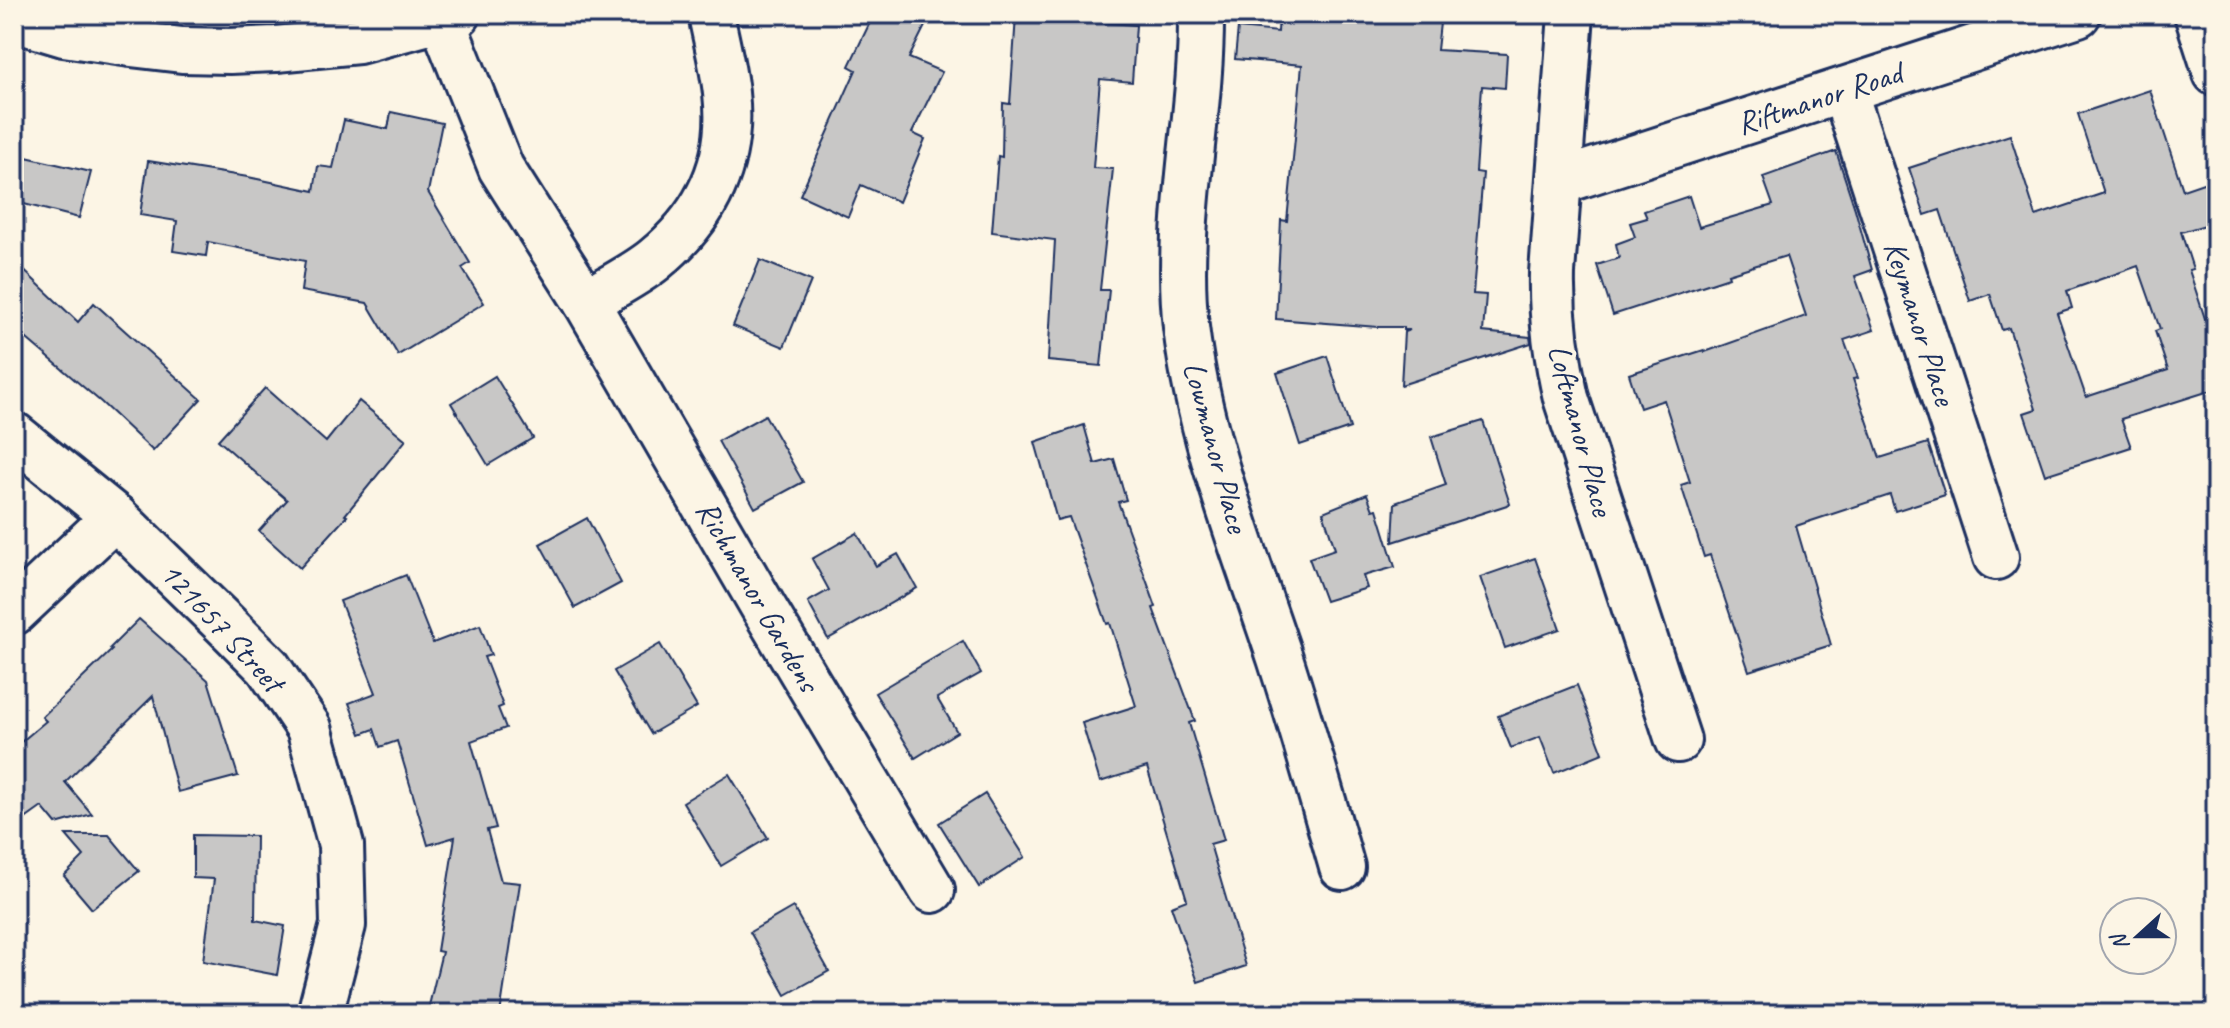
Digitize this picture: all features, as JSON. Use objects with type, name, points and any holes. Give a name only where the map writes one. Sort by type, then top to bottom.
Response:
[{"type":"street","points":[[586,302],[653,261],[691,225],[716,181],[727,127],[726,94],[711,14]]},
{"type":"street","name":"Lowmanor Place","points":[[1201,14],[1182,271],[1195,384],[1227,506],[1280,659],[1342,867]]},
{"type":"street","name":"Loftmanor Place","points":[[1571,14],[1552,303],[1558,362],[1566,398],[1678,740]]},
{"type":"street","name":"Riftmanor Road","points":[[1559,182],[2078,14]]},
{"type":"street","points":[[2197,14],[2216,73]]},
{"type":"street","name":"Richmanor Gardens","points":[[14,19],[64,34],[206,51],[276,49],[358,41],[450,17],[501,168],[586,302],[932,890]]},
{"type":"street","name":"Keymanor Place","points":[[1844,90],[1996,557]]},
{"type":"street","name":"121657 Street","points":[[14,435],[115,517],[268,667],[309,728],[341,845],[343,925],[320,1014]]},
{"type":"street","points":[[14,612],[115,517]]},
{"type":"building","points":[[874,14],[907,14],[926,24],[909,58],[942,72],[912,133],[925,139],[899,202],[861,185],[848,217],[800,195],[856,70],[849,66]]},
{"type":"building","points":[[1279,14],[1441,14],[1437,50],[1507,54],[1505,88],[1482,86],[1476,172],[1483,173],[1473,294],[1486,295],[1483,332],[1530,337],[1531,343],[1401,385],[1404,332],[1410,330],[1404,330],[1404,327],[1276,319],[1281,220],[1287,221],[1302,65],[1235,59],[1238,28],[1278,32]]},
{"type":"building","points":[[1016,16],[1136,25],[1132,82],[1100,79],[1093,168],[1113,169],[1100,290],[1109,290],[1101,366],[1048,361],[1055,240],[992,232],[998,156],[1002,157],[1003,103],[1010,104]]},
{"type":"building","points":[[2150,90],[2183,190],[2209,181],[2216,202],[2216,222],[2181,232],[2193,269],[2189,270],[2216,352],[2216,389],[2121,419],[2131,447],[2045,475],[2024,413],[2036,409],[2009,328],[2002,330],[1990,294],[1970,301],[1940,210],[1925,215],[1909,168],[2010,135],[2036,216],[2104,193],[2078,114]],"holes":[[[2138,266],[2160,329],[2155,331],[2168,370],[2086,397],[2057,313],[2072,308],[2067,291]]]},
{"type":"building","points":[[391,112],[442,123],[428,192],[470,263],[462,268],[484,303],[398,355],[367,303],[301,291],[305,261],[208,242],[206,256],[173,251],[177,221],[140,215],[148,161],[314,191],[318,166],[333,168],[344,120],[388,129]]},
{"type":"building","points":[[1836,151],[1872,270],[1855,276],[1874,330],[1844,340],[1858,378],[1853,379],[1880,458],[1928,443],[1945,495],[1895,511],[1890,495],[1796,526],[1831,645],[1749,671],[1710,555],[1704,557],[1681,485],[1690,482],[1664,400],[1640,408],[1629,374],[1705,352],[1806,316],[1786,256],[1613,315],[1597,265],[1619,258],[1616,244],[1635,237],[1630,223],[1647,218],[1644,211],[1689,196],[1699,227],[1773,205],[1763,177]]},
{"type":"building","points":[[26,157],[91,172],[79,218],[16,202]]},
{"type":"building","points":[[760,260],[811,281],[784,347],[733,326]]},
{"type":"building","points":[[14,261],[78,322],[94,303],[201,399],[153,451],[14,328]]},
{"type":"building","points":[[1327,356],[1350,428],[1300,445],[1277,373]]},
{"type":"building","points":[[495,376],[533,438],[488,465],[451,403]]},
{"type":"building","points":[[265,388],[326,442],[359,401],[406,440],[347,516],[300,568],[259,531],[287,500],[218,440]]},
{"type":"building","points":[[765,415],[803,482],[755,508],[718,441]]},
{"type":"building","points":[[1483,421],[1510,504],[1393,542],[1395,503],[1446,485],[1431,437]]},
{"type":"building","points":[[1084,425],[1095,464],[1114,459],[1126,500],[1118,502],[1195,721],[1189,723],[1224,840],[1210,844],[1246,966],[1198,982],[1171,906],[1187,900],[1147,767],[1100,782],[1082,723],[1136,706],[1110,623],[1107,624],[1069,517],[1057,520],[1035,442]]},
{"type":"building","points":[[1367,494],[1373,510],[1377,509],[1395,567],[1363,576],[1367,588],[1325,601],[1309,558],[1335,549],[1323,512]]},
{"type":"building","points":[[587,518],[621,583],[575,608],[540,544]]},
{"type":"building","points":[[857,533],[876,566],[898,554],[917,588],[828,639],[808,602],[829,590],[812,559]]},
{"type":"building","points":[[1535,558],[1560,629],[1505,648],[1480,577]]},
{"type":"building","points":[[406,575],[433,643],[480,625],[491,655],[484,657],[503,706],[498,708],[506,728],[471,741],[496,828],[487,830],[501,881],[520,883],[500,1014],[427,1014],[442,952],[437,951],[455,837],[428,845],[397,741],[380,747],[374,729],[361,734],[349,703],[376,693],[340,601]]},
{"type":"building","points":[[139,619],[208,680],[238,776],[178,792],[153,696],[65,782],[92,814],[56,824],[42,807],[14,827],[14,748],[46,721],[42,717],[112,650],[110,648]]},
{"type":"building","points":[[963,641],[981,673],[937,698],[957,732],[915,758],[875,693]]},
{"type":"building","points":[[660,644],[697,707],[651,734],[614,671]]},
{"type":"building","points":[[1577,685],[1603,753],[1554,773],[1540,737],[1511,748],[1498,716]]},
{"type":"building","points":[[729,774],[768,838],[721,866],[683,802]]},
{"type":"building","points":[[985,794],[1025,857],[979,887],[939,823]]},
{"type":"building","points":[[66,835],[109,835],[139,871],[92,909],[64,876],[84,856]]},
{"type":"building","points":[[193,835],[256,836],[255,920],[285,926],[277,975],[203,961],[214,879],[193,878]]},
{"type":"building","points":[[793,907],[829,971],[786,995],[750,932]]}]
